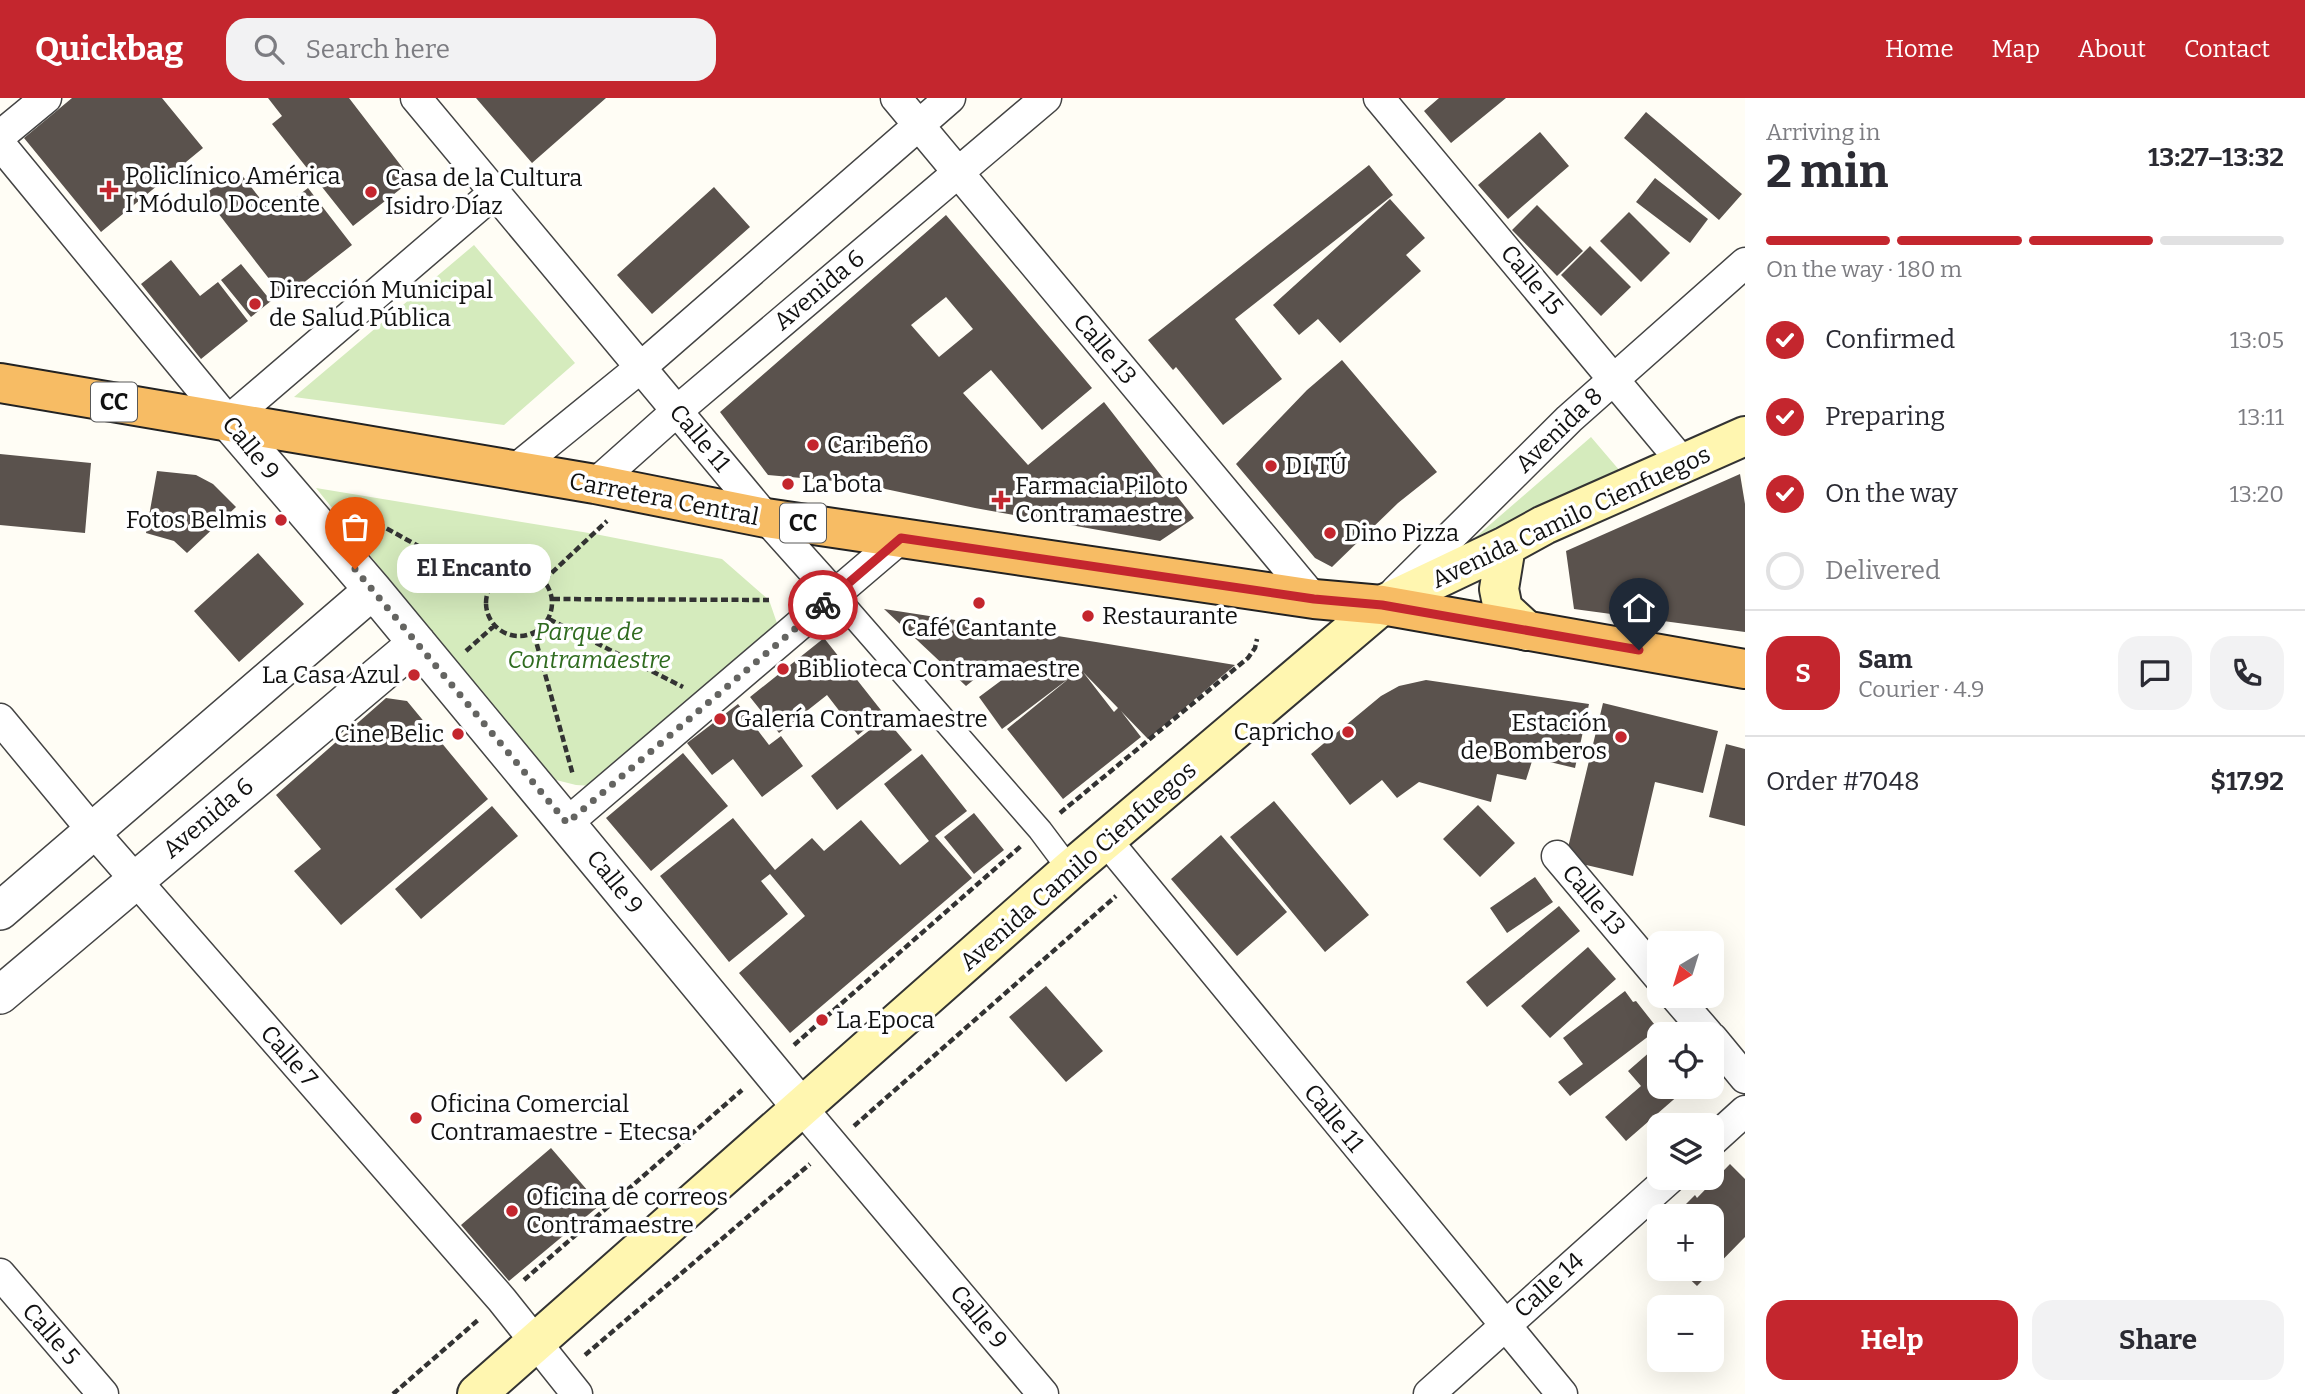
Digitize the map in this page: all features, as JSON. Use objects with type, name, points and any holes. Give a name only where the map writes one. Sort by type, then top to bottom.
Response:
[{"type":"highway","name":"Carretera Central","points":[[0,383],[636,492],[766,518],[1314,599],[1382,605],[1745,669]]},
{"type":"main road","name":"Avenida Camilo Cienfuegos","points":[[477,1394],[1070,870],[1382,605],[1544,525],[1745,436]]},
{"type":"main road","points":[[1506,546],[1499,589],[1503,609],[1527,631]]},
{"type":"street","points":[[0,136],[46,98]]},
{"type":"street","name":"Calle 11","points":[[416,98],[766,518],[1040,830],[1070,870]]},
{"type":"street","name":"Calle 13","points":[[896,98],[1314,599]]},
{"type":"street","points":[[512,472],[640,368],[950,98]]},
{"type":"street","name":"Avenida 6","points":[[595,485],[678,410],[1046,98]]},
{"type":"street","name":"Calle 15","points":[[1379,98],[1683,463]]},
{"type":"street","name":"Calle 9","points":[[0,144],[228,421],[417,643],[574,817],[768,1068],[1043,1394]]},
{"type":"street","points":[[228,421],[495,192]]},
{"type":"street","name":"Avenida 8","points":[[1382,605],[1614,377],[1745,263]]},
{"type":"street","points":[[574,817],[901,538]]},
{"type":"street","points":[[0,911],[373,590]]},
{"type":"street","name":"Avenida 6","points":[[0,995],[417,643]]},
{"type":"street","name":"Calle 7","points":[[0,719],[135,880],[502,1300],[577,1394]]},
{"type":"street","name":"Calle 11","points":[[1107,841],[1562,1394]]},
{"type":"street","name":"Calle 13","points":[[1557,856],[1647,963]]},
{"type":"street","points":[[1685,1008],[1698,1022]]},
{"type":"street","points":[[1724,1053],[1745,1078]]},
{"type":"street","points":[[1724,1130],[1745,1111]]},
{"type":"street","name":"Calle 14","points":[[1429,1394],[1656,1190]]},
{"type":"street","name":"Calle 5","points":[[0,1274],[103,1394]]},
{"type":"path","points":[[544,580],[636,492]]},
{"type":"path","points":[[339,501],[490,586]]},
{"type":"path","points":[[526,569],[544,580],[553,599],[549,620],[534,634],[513,636],[494,626],[486,607],[490,586],[505,572],[526,569]]},
{"type":"path","points":[[553,599],[769,600]]},
{"type":"path","points":[[549,620],[710,702]]},
{"type":"path","points":[[534,634],[574,817]]},
{"type":"path","points":[[393,1394],[1040,830],[1248,658],[1257,639]]},
{"type":"green space","points":[[474,245],[575,363],[504,425],[294,397]]},
{"type":"green space","points":[[1591,437],[1620,471],[1470,542]]},
{"type":"green space","name":"Parque de Contramaestre","points":[[316,488],[595,534],[722,559],[769,600],[778,626],[593,786],[556,780],[455,661]]},
{"type":"building","name":"Policlínico América I Módulo Docente","points":[[72,98],[162,98],[203,148],[101,232],[24,138]]},
{"type":"building","points":[[268,98],[349,98],[412,180],[353,226],[272,124],[282,116]]},
{"type":"building","points":[[476,98],[606,98],[532,163]]},
{"type":"building","points":[[1439,98],[1506,98],[1451,143],[1424,111]]},
{"type":"building","points":[[1646,112],[1742,194],[1719,220],[1624,138]]},
{"type":"building","points":[[1540,132],[1569,166],[1508,219],[1478,185]]},
{"type":"building","points":[[1369,165],[1393,195],[1235,319],[1282,379],[1223,425],[1176,367],[1173,370],[1148,340]]},
{"type":"building","points":[[237,169],[273,215],[308,188],[352,245],[284,298],[204,195]]},
{"type":"building","points":[[1655,178],[1708,219],[1690,243],[1636,202]]},
{"type":"building","points":[[714,187],[750,227],[652,314],[617,275]]},
{"type":"building","points":[[1390,199],[1425,238],[1406,255],[1421,271],[1340,343],[1318,319],[1299,335],[1273,305]]},
{"type":"building","points":[[1537,205],[1583,251],[1557,276],[1512,230]]},
{"type":"building","points":[[1629,212],[1670,253],[1641,282],[1600,241]]},
{"type":"building","points":[[946,215],[1092,388],[1042,430],[991,370],[963,393],[1028,465],[1104,402],[1194,518],[1160,541],[975,508],[857,483],[768,475],[720,412]],"holes":[[[946,297],[973,329],[939,357],[911,325]]]},
{"type":"building","points":[[1590,246],[1631,287],[1601,316],[1561,275]]},
{"type":"building","points":[[171,260],[200,296],[218,282],[248,321],[201,359],[141,284]]},
{"type":"building","points":[[241,264],[271,301],[251,317],[221,280]]},
{"type":"building","points":[[1342,360],[1437,472],[1398,503],[1332,567],[1315,558],[1236,464],[1307,390]]},
{"type":"building","points":[[0,454],[91,463],[85,533],[0,525]]},
{"type":"building","points":[[157,471],[196,475],[213,484],[236,507],[187,553],[174,541],[146,533]]},
{"type":"building","points":[[1740,474],[1745,504],[1745,632],[1574,609],[1566,551]]},
{"type":"building","points":[[258,553],[304,604],[239,662],[194,611]]},
{"type":"building","points":[[884,609],[1235,665],[1148,739],[1121,711],[1141,737],[1063,799],[1007,729],[1072,676],[1002,729],[979,697],[1014,671],[998,660],[966,686]],"holes":[[[1083,672],[1118,708],[1114,712]]]},
{"type":"building","points":[[824,638],[884,714],[858,735],[827,695],[779,733],[750,697]]},
{"type":"building","points":[[1426,680],[1589,704],[1575,768],[1533,758],[1526,780],[1497,774],[1491,802],[1419,782],[1397,798],[1382,780],[1350,805],[1311,754],[1381,696],[1399,686]]},
{"type":"building","points":[[386,698],[407,701],[488,799],[341,925],[294,871],[321,849],[276,795]]},
{"type":"building","points":[[1603,703],[1718,731],[1703,793],[1655,782],[1633,876],[1565,860]]},
{"type":"building","points":[[738,704],[769,745],[781,736],[803,766],[762,797],[733,759],[712,775],[687,743]]},
{"type":"building","points":[[885,718],[912,750],[837,810],[811,776]]},
{"type":"building","points":[[1726,744],[1745,749],[1745,826],[1709,817]]},
{"type":"building","points":[[683,753],[728,806],[651,871],[606,818]]},
{"type":"building","points":[[922,754],[967,811],[935,836],[972,878],[790,1033],[739,973],[805,916],[770,874],[761,881],[788,914],[729,962],[660,876],[733,818],[775,870],[812,838],[824,851],[861,820],[900,865],[929,841],[884,784]]},
{"type":"building","points":[[1274,801],[1369,915],[1325,952],[1230,837]]},
{"type":"building","points":[[1478,805],[1515,843],[1480,877],[1443,839]]},
{"type":"building","points":[[492,806],[518,836],[421,919],[395,889]]},
{"type":"building","points":[[974,813],[1004,850],[974,874],[944,837]]},
{"type":"building","points":[[1221,835],[1287,912],[1237,956],[1171,879]]},
{"type":"building","points":[[1535,877],[1553,902],[1507,933],[1490,908]]},
{"type":"building","points":[[1559,906],[1580,931],[1487,1007],[1466,982]]},
{"type":"building","points":[[1588,947],[1616,979],[1550,1038],[1521,1006]]},
{"type":"building","points":[[1046,986],[1103,1051],[1066,1082],[1009,1017]]},
{"type":"building","points":[[1625,991],[1652,1022],[1647,1022],[1647,1037],[1570,1096],[1558,1082],[1583,1064],[1563,1038]]},
{"type":"building","points":[[1647,1054],[1647,1099],[1674,1099],[1658,1113],[1647,1113],[1647,1123],[1626,1141],[1605,1117],[1641,1086],[1628,1071]]},
{"type":"building","points":[[551,1148],[600,1205],[509,1281],[461,1225]]},
{"type":"building","points":[[1730,1164],[1745,1179],[1745,1237],[1724,1258],[1724,1204],[1686,1204],[1705,1190],[1724,1190],[1724,1170]]},
{"type":"way so far","points":[[355,569],[567,823],[823,605]]},
{"type":"place","name":"Policlínico América I Módulo Docente","points":[[109,190]]},
{"type":"place","name":"Casa de la Cultura Isidro Díaz","points":[[371,192]]},
{"type":"place","name":"Dirección Municipal de Salud Pública","points":[[255,304]]},
{"type":"place","name":"Caribeño","points":[[813,445]]},
{"type":"place","name":"DI TÚ","points":[[1271,466]]},
{"type":"place","name":"La bota","points":[[788,484]]},
{"type":"place","name":"Farmacia Piloto Contramaestre","points":[[1001,500]]},
{"type":"place","name":"Fotos Belmis","points":[[281,520]]},
{"type":"place","name":"Dino Pizza","points":[[1330,533]]},
{"type":"place","name":"El Encanto","points":[[355,569]]},
{"type":"place","name":"Café Cantante","points":[[979,603]]},
{"type":"place","name":"Restaurante","points":[[1088,616]]},
{"type":"place","name":"Biblioteca Contramaestre","points":[[783,669]]},
{"type":"place","name":"La Casa Azul","points":[[414,675]]},
{"type":"place","name":"Galería Contramaestre","points":[[720,719]]},
{"type":"place","name":"Capricho","points":[[1348,732]]},
{"type":"place","name":"Cine Belic","points":[[458,734]]},
{"type":"place","name":"Estación de Bomberos","points":[[1621,737]]},
{"type":"place","name":"La Epoca","points":[[822,1020]]},
{"type":"place","name":"Oficina Comercial Contramaestre - Etecsa","points":[[416,1118]]},
{"type":"place","name":"Oficina de correos Contramaestre","points":[[512,1211]]},
{"type":"route","points":[[823,605],[901,538],[1314,599],[1382,605],[1639,650]]}]
